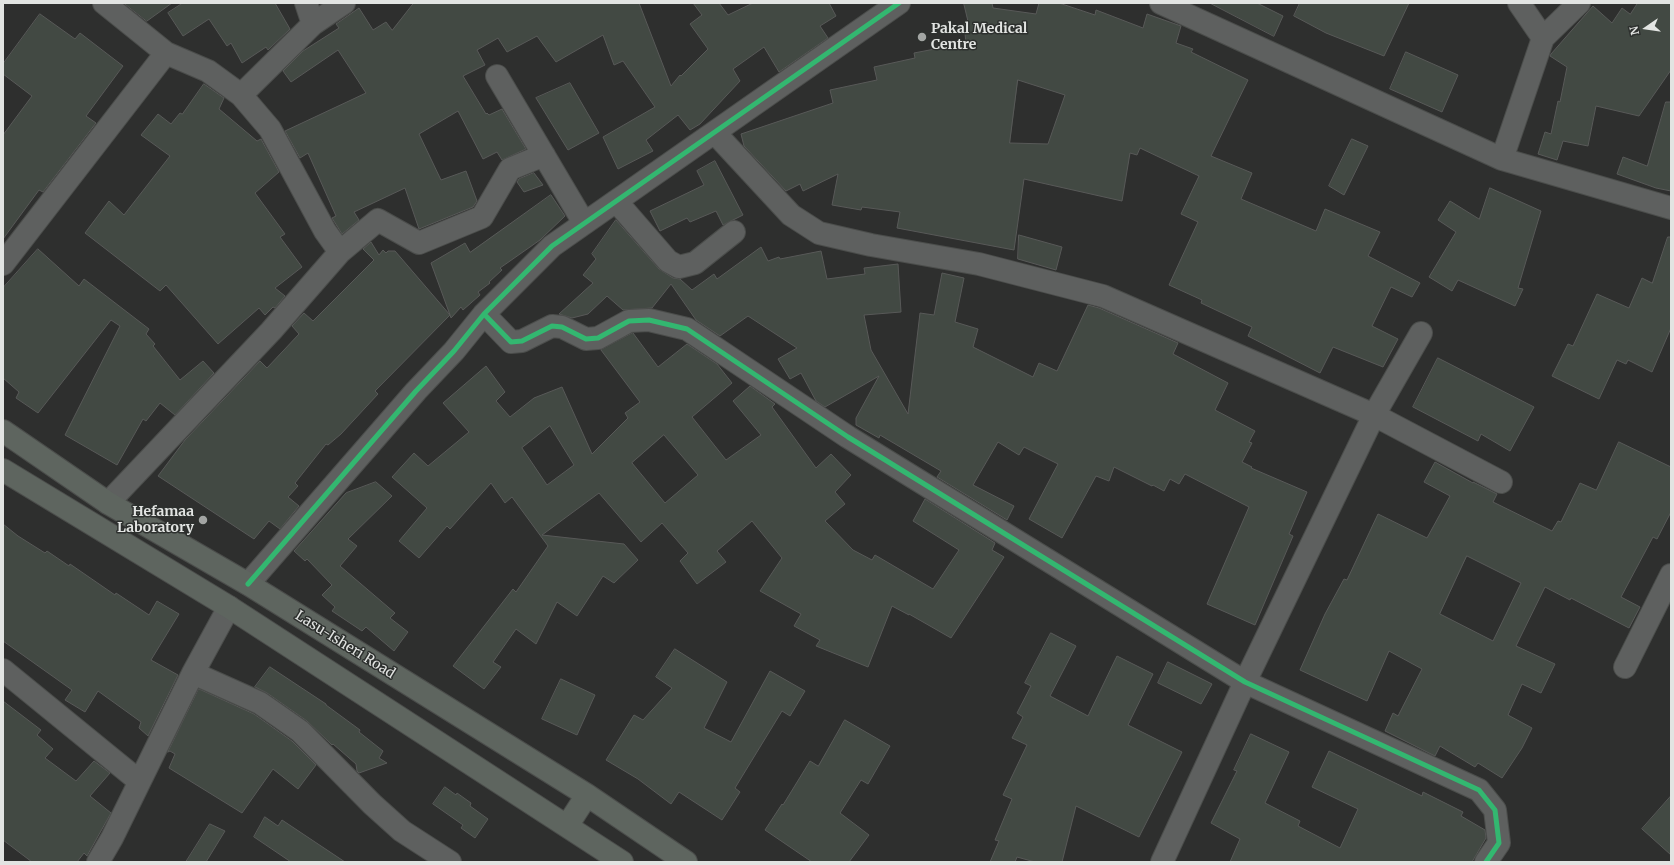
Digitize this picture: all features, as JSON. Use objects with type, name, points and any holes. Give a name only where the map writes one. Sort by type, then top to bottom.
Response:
[{"type":"main road","name":"Lasu-Isheri Road","points":[[3,431],[108,503],[248,584],[587,795],[686,862]]},
{"type":"main road","points":[[3,470],[229,607],[622,862]]},
{"type":"main road","points":[[567,826],[587,795]]},
{"type":"street","points":[[104,3],[166,53],[208,71],[241,95],[270,129],[325,231],[340,252]]},
{"type":"street","points":[[306,3],[313,24]]},
{"type":"street","points":[[241,95],[313,24],[344,3]]},
{"type":"street","points":[[248,584],[416,391],[454,352],[484,314],[552,246],[616,200],[715,134],[899,3]]},
{"type":"street","points":[[1161,3],[1502,159],[1671,208]]},
{"type":"street","points":[[1519,3],[1543,38]]},
{"type":"street","points":[[1502,159],[1543,38],[1579,3]]},
{"type":"street","points":[[3,264],[166,53]]},
{"type":"street","points":[[497,76],[584,223]]},
{"type":"street","points":[[715,134],[791,215],[819,233],[871,245],[979,264],[1103,296],[1374,415],[1501,482]]},
{"type":"street","points":[[108,503],[271,331],[340,252],[378,220],[419,243],[482,217],[510,169],[544,155]]},
{"type":"street","points":[[616,200],[668,261],[679,268],[695,263],[734,232]]},
{"type":"street","points":[[484,314],[511,342],[522,341],[552,326],[562,327],[586,339],[598,338],[629,321],[649,320],[687,329],[848,437],[1245,682],[1479,790],[1494,810],[1499,843],[1486,862]]},
{"type":"street","points":[[1162,862],[1245,682],[1374,415],[1421,333]]},
{"type":"street","points":[[1625,667],[1671,575]]},
{"type":"street","points":[[98,862],[112,838],[193,673],[229,607]]},
{"type":"street","points":[[3,670],[139,781]]},
{"type":"street","points":[[193,673],[260,703],[300,731],[372,804],[402,831],[450,862]]},
{"type":"building","points":[[124,3],[172,3],[147,21]]},
{"type":"building","points":[[183,3],[275,3],[290,29],[268,50],[266,47],[242,63],[231,43],[227,46],[209,19],[183,36],[168,13]]},
{"type":"building","points":[[414,3],[639,3],[671,86],[680,75],[681,76],[708,49],[690,24],[702,15],[693,3],[719,3],[728,15],[753,3],[829,3],[836,16],[820,26],[828,38],[779,72],[764,47],[733,69],[740,81],[700,124],[690,130],[678,115],[646,140],[653,151],[618,169],[603,137],[655,107],[623,61],[614,65],[603,35],[556,62],[537,36],[507,52],[498,38],[477,50],[485,65],[463,76],[486,114],[487,113],[489,115],[502,109],[526,149],[502,160],[497,152],[483,159],[458,111],[419,134],[441,180],[466,171],[477,201],[473,207],[419,229],[405,188],[354,212],[359,220],[342,234],[332,218],[336,216],[308,153],[300,158],[285,131],[366,93],[338,50],[291,82],[283,71],[303,51],[339,28],[336,24],[359,8],[373,30],[386,22],[392,30]]},
{"type":"building","points":[[964,3],[992,3],[993,8],[1036,14],[1039,3],[1059,3],[1095,15],[1096,10],[1143,28],[1147,14],[1181,26],[1176,43],[1193,49],[1191,52],[1248,80],[1211,156],[1252,173],[1241,199],[1316,231],[1325,209],[1380,232],[1368,256],[1420,283],[1412,297],[1391,287],[1372,326],[1398,339],[1383,367],[1333,347],[1320,373],[1248,336],[1252,327],[1201,303],[1202,300],[1169,285],[1198,222],[1181,214],[1199,176],[1140,148],[1137,155],[1130,153],[1122,201],[1024,179],[1014,250],[897,228],[900,212],[862,207],[861,210],[832,205],[838,174],[803,191],[800,184],[786,191],[744,146],[741,134],[833,103],[830,90],[877,80],[874,67],[915,58],[914,53],[966,43],[964,24],[968,23]],"holes":[[[1018,80],[1065,95],[1048,144],[1010,143]]]},
{"type":"building","points":[[1210,3],[1257,3],[1283,16],[1274,36]]},
{"type":"building","points":[[1300,3],[1409,3],[1384,56],[1326,33],[1294,16]]},
{"type":"building","points":[[1638,3],[1671,3],[1671,70],[1639,116],[1596,106],[1588,146],[1563,141],[1557,160],[1538,154],[1545,132],[1551,134],[1558,101],[1560,102],[1567,67],[1550,56],[1551,54],[1593,6],[1612,23],[1622,8],[1630,14]]},
{"type":"building","points":[[40,14],[75,39],[80,33],[123,66],[86,116],[96,123],[43,192],[39,190],[3,239],[3,135],[32,96],[3,74],[3,64]]},
{"type":"building","points":[[1406,52],[1458,75],[1442,112],[1390,89]]},
{"type":"building","points":[[570,83],[599,133],[568,150],[536,98]]},
{"type":"building","points":[[204,84],[224,98],[219,109],[257,141],[261,139],[279,172],[255,193],[285,234],[280,237],[302,267],[275,288],[285,296],[275,308],[273,307],[265,315],[259,308],[218,344],[166,285],[160,291],[85,233],[109,201],[124,215],[170,156],[141,135],[158,114],[171,124],[180,113],[182,114]]},
{"type":"building","points":[[1666,102],[1671,102],[1671,191],[1656,188],[1617,174],[1623,157],[1647,166]]},
{"type":"building","points":[[1352,139],[1368,146],[1344,195],[1329,186]]},
{"type":"building","points":[[715,161],[743,215],[723,225],[716,211],[690,222],[687,218],[660,231],[650,211],[704,185],[697,171]]},
{"type":"building","points":[[534,173],[543,185],[524,192],[517,182],[519,179]]},
{"type":"building","points":[[1490,188],[1541,211],[1518,288],[1523,289],[1515,306],[1458,280],[1452,291],[1429,277],[1456,232],[1438,220],[1450,201],[1479,219]]},
{"type":"building","points":[[551,195],[565,216],[540,240],[500,268],[502,270],[489,282],[490,283],[478,292],[480,295],[463,310],[461,307],[451,318],[431,263],[465,243],[470,252]]},
{"type":"building","points":[[616,220],[659,269],[673,278],[680,279],[692,290],[714,274],[717,279],[761,247],[768,261],[779,257],[780,259],[821,251],[827,279],[865,274],[864,268],[898,264],[901,312],[864,315],[871,350],[908,414],[920,313],[934,315],[942,273],[964,278],[955,322],[978,329],[973,347],[1033,377],[1039,363],[1057,371],[1088,305],[1099,308],[1178,343],[1173,354],[1228,383],[1215,410],[1255,431],[1249,442],[1252,443],[1242,462],[1252,467],[1251,468],[1307,492],[1289,534],[1293,536],[1255,625],[1207,604],[1249,507],[1185,474],[1179,484],[1170,479],[1164,491],[1114,467],[1109,481],[1096,476],[1062,538],[1029,519],[1058,464],[1024,447],[1019,455],[998,442],[973,485],[1014,506],[1007,520],[937,477],[941,471],[880,435],[879,438],[856,425],[856,418],[879,376],[825,407],[816,401],[801,373],[790,379],[778,359],[797,348],[748,316],[720,336],[696,320],[671,284],[652,308],[623,310],[607,296],[588,314],[572,318],[559,314],[593,283],[583,275],[596,259],[592,254]]},
{"type":"building","points":[[1019,235],[1062,247],[1056,270],[1018,259]]},
{"type":"building","points":[[1668,237],[1671,237],[1671,328],[1652,372],[1628,360],[1626,364],[1617,360],[1599,399],[1552,376],[1568,344],[1573,346],[1597,294],[1629,308],[1642,278],[1652,283]]},
{"type":"building","points":[[371,242],[379,255],[383,250],[386,253],[388,251],[395,251],[450,315],[375,391],[378,394],[341,434],[328,445],[326,444],[295,483],[298,486],[288,497],[299,506],[280,529],[269,521],[254,539],[158,476],[185,440],[260,361],[267,368],[299,334],[292,326],[304,313],[313,321],[374,260],[363,249]]},
{"type":"building","points":[[38,249],[79,286],[84,279],[149,329],[146,334],[155,344],[153,346],[180,380],[203,361],[214,373],[175,415],[160,403],[146,421],[143,419],[117,465],[65,435],[120,326],[111,320],[38,413],[16,398],[19,392],[3,378],[3,288]]},
{"type":"building","points":[[633,333],[658,367],[687,344],[717,364],[732,383],[692,417],[726,460],[761,435],[733,401],[750,386],[775,404],[772,407],[816,468],[831,454],[851,475],[835,492],[845,504],[825,521],[853,550],[872,560],[875,555],[933,589],[959,550],[913,521],[925,499],[995,543],[992,550],[1004,557],[951,638],[892,606],[868,667],[816,646],[820,640],[794,626],[801,614],[760,591],[782,558],[752,521],[717,551],[726,562],[697,584],[680,561],[688,553],[662,523],[641,542],[599,493],[542,535],[624,544],[638,560],[614,583],[603,576],[577,616],[557,602],[536,644],[516,629],[493,662],[501,667],[484,689],[453,666],[513,589],[516,592],[548,546],[512,497],[505,503],[491,483],[450,529],[447,526],[419,558],[399,541],[427,508],[392,477],[414,453],[428,466],[469,432],[443,403],[486,366],[505,392],[496,401],[510,417],[534,398],[562,387],[592,454],[628,418],[625,413],[640,402],[601,350]],"holes":[[[550,426],[574,465],[547,485],[522,448]],[[664,435],[698,475],[665,503],[632,463]]]},
{"type":"building","points":[[1438,358],[1534,407],[1510,451],[1481,434],[1478,441],[1413,407]]},
{"type":"building","points":[[1619,442],[1671,467],[1671,512],[1657,539],[1653,537],[1621,597],[1640,607],[1629,628],[1571,598],[1570,600],[1545,587],[1516,646],[1555,664],[1541,693],[1522,684],[1508,715],[1532,728],[1522,748],[1502,778],[1478,763],[1475,767],[1440,746],[1435,756],[1385,731],[1393,713],[1398,716],[1422,669],[1389,651],[1367,701],[1300,670],[1325,614],[1344,579],[1347,580],[1378,514],[1427,538],[1450,496],[1424,482],[1435,462],[1473,483],[1497,494],[1493,502],[1552,531],[1558,521],[1561,522],[1580,483],[1596,490]],"holes":[[[1467,556],[1521,583],[1493,641],[1440,614]]]},
{"type":"building","points":[[376,482],[392,496],[348,539],[357,546],[340,566],[395,613],[390,618],[408,632],[394,651],[366,627],[362,631],[332,611],[335,607],[322,595],[332,585],[307,559],[305,561],[294,551],[346,493]]},
{"type":"building","points":[[3,524],[18,536],[45,553],[47,551],[69,566],[70,564],[115,595],[116,593],[149,615],[157,601],[179,614],[151,660],[178,675],[148,736],[139,728],[141,722],[98,691],[85,712],[65,700],[72,690],[3,641]]},
{"type":"building","points":[[1051,633],[1076,646],[1050,696],[1088,716],[1117,656],[1153,674],[1128,725],[1182,752],[1139,837],[1076,806],[1062,862],[1035,862],[1017,857],[1015,862],[990,862],[999,841],[995,840],[1012,799],[1003,795],[1027,745],[1012,738],[1023,717],[1017,713],[1031,686],[1025,683]]},
{"type":"building","points":[[675,649],[727,682],[704,728],[731,742],[770,671],[805,691],[790,716],[782,711],[735,788],[740,792],[722,820],[679,792],[671,804],[638,779],[606,760],[634,715],[643,720],[672,688],[656,677]]},
{"type":"building","points":[[1168,662],[1212,684],[1201,704],[1158,683]]},
{"type":"building","points":[[270,667],[326,704],[360,730],[359,732],[383,751],[379,758],[387,763],[359,773],[357,771],[356,764],[333,744],[332,745],[307,721],[267,693],[255,687]]},
{"type":"building","points":[[561,679],[595,695],[577,735],[542,719]]},
{"type":"building","points":[[199,689],[254,714],[292,741],[316,765],[298,789],[273,769],[242,813],[169,768],[175,754],[170,751],[168,752]]},
{"type":"building","points":[[3,701],[41,730],[37,735],[53,749],[45,758],[76,781],[94,761],[110,773],[90,796],[111,813],[87,856],[84,853],[77,862],[32,862],[3,840]]},
{"type":"building","points":[[845,720],[890,746],[868,784],[861,780],[840,813],[869,835],[849,862],[812,862],[765,830],[782,804],[783,805],[810,761],[818,766]]},
{"type":"building","points":[[1251,734],[1289,752],[1265,803],[1300,821],[1298,826],[1340,848],[1358,809],[1312,787],[1329,751],[1422,796],[1423,792],[1463,812],[1461,816],[1485,830],[1486,838],[1472,862],[1230,862],[1240,839],[1211,823],[1237,771],[1234,770]]},
{"type":"building","points":[[445,787],[471,803],[470,806],[488,819],[475,838],[461,828],[463,825],[433,804]]},
{"type":"building","points":[[1671,796],[1671,855],[1642,829]]},
{"type":"building","points":[[265,817],[278,826],[282,820],[345,862],[291,862],[254,837]]},
{"type":"building","points":[[210,824],[225,831],[206,862],[186,862]]},
{"type":"cycle path","points":[[248,584],[416,391],[454,351],[484,314],[552,246],[899,3]]},
{"type":"cycle path","points":[[484,314],[511,342],[522,341],[552,326],[562,327],[586,339],[598,338],[629,321],[649,320],[687,329],[848,437],[1245,682],[1479,790],[1495,810],[1499,843],[1486,862]]},
{"type":"place","name":"Pakal Medical Centre","points":[[922,37]]},
{"type":"place","name":"Hefamaa Laboratory","points":[[203,520]]}]
